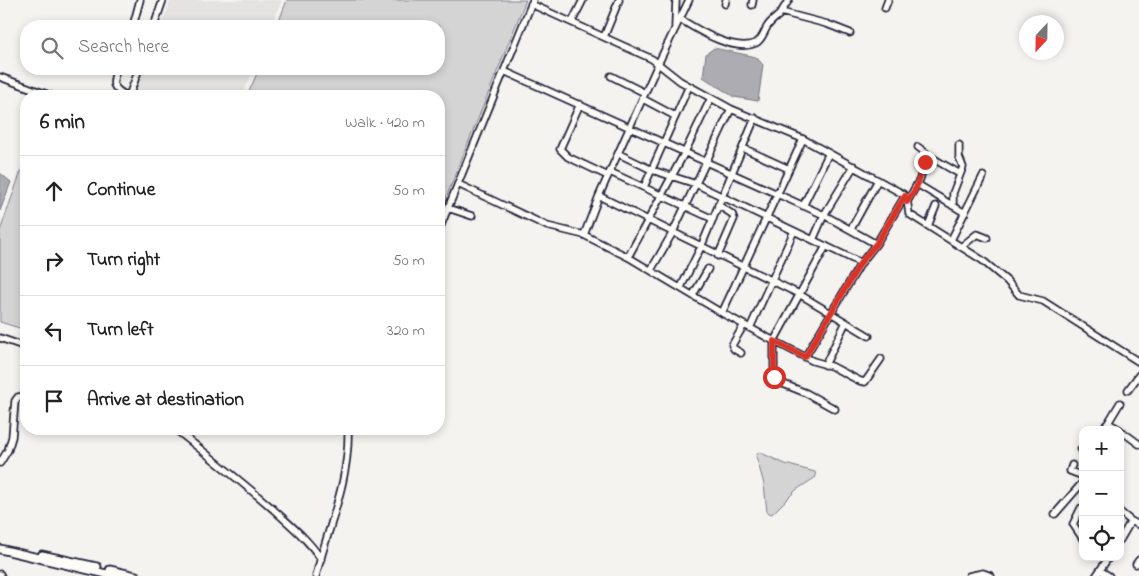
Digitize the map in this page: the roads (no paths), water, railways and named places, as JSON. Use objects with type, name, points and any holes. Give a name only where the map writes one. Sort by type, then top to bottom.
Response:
[{"type":"main road","points":[[0,549],[22,553],[28,552],[136,576]]},
{"type":"main road","points":[[22,553],[27,556],[101,575],[115,576]]},
{"type":"street","points":[[135,20],[140,0]]},
{"type":"street","points":[[156,20],[164,0]]},
{"type":"street","points":[[572,22],[583,0]]},
{"type":"street","points":[[604,37],[619,0]]},
{"type":"street","points":[[584,235],[599,196],[689,0]]},
{"type":"street","points":[[680,19],[704,33],[725,42],[751,44],[760,40],[771,21],[781,12],[789,0]]},
{"type":"street","points":[[885,8],[888,0]]},
{"type":"street","points":[[675,1],[675,30]]},
{"type":"street","points":[[445,215],[532,2],[652,59],[689,86],[731,109],[803,139],[854,166],[906,199]]},
{"type":"street","points":[[781,12],[823,23],[850,33]]},
{"type":"street","points":[[504,70],[824,215],[876,244]]},
{"type":"street","points":[[116,75],[113,85],[117,90]]},
{"type":"street","points":[[130,90],[137,75]]},
{"type":"street","points":[[611,76],[675,116]]},
{"type":"street","points":[[0,77],[36,90]]},
{"type":"street","points":[[644,187],[689,86]]},
{"type":"street","points":[[628,257],[672,177],[711,98]]},
{"type":"street","points":[[580,104],[560,149],[568,157],[644,187],[713,219]]},
{"type":"street","points":[[651,270],[673,232],[731,109]]},
{"type":"street","points":[[681,287],[701,247],[755,118]]},
{"type":"street","points":[[722,313],[803,139]]},
{"type":"street","points":[[953,206],[953,193],[963,164],[959,157],[959,145]]},
{"type":"street","points":[[918,147],[925,151],[926,155],[960,174]]},
{"type":"street","points":[[743,148],[789,169]]},
{"type":"street","points":[[803,206],[829,153]]},
{"type":"street","points":[[618,154],[652,170],[696,184],[861,262]]},
{"type":"street","points":[[805,357],[861,262],[876,244],[917,184],[926,155]]},
{"type":"street","points":[[812,240],[824,215],[854,166]]},
{"type":"street","points":[[951,240],[983,176]]},
{"type":"street","points":[[850,230],[878,180]]},
{"type":"street","points":[[458,184],[547,226],[584,235],[628,257],[722,313],[774,341],[805,357],[863,382],[865,382],[881,359]]},
{"type":"street","points":[[917,184],[965,213]]},
{"type":"street","points":[[599,196],[718,256],[772,280],[869,336]]},
{"type":"street","points":[[906,199],[909,214],[982,260],[1007,281],[1019,295],[1043,301],[1139,362]]},
{"type":"street","points":[[718,206],[732,214],[734,219],[718,256]]},
{"type":"street","points":[[928,226],[936,206]]},
{"type":"street","points":[[448,208],[472,216]]},
{"type":"street","points":[[750,328],[794,231]]},
{"type":"street","points":[[962,247],[976,234],[988,238]]},
{"type":"street","points":[[826,246],[774,341],[774,374],[781,383],[806,393],[835,409]]},
{"type":"street","points":[[693,295],[708,269]]},
{"type":"street","points":[[825,364],[846,322]]},
{"type":"street","points":[[742,353],[734,349],[732,345],[744,324]]},
{"type":"street","points":[[0,338],[20,345]]},
{"type":"street","points":[[1128,390],[1139,375]]},
{"type":"street","points":[[0,463],[8,450],[12,437],[15,401],[20,397]]},
{"type":"street","points":[[1105,426],[1120,403]]},
{"type":"street","points":[[1108,423],[1113,426]]},
{"type":"street","points":[[1124,433],[1139,444]]},
{"type":"street","points":[[182,435],[264,502],[312,545],[321,559]]},
{"type":"street","points":[[316,576],[345,472],[349,453],[348,435]]},
{"type":"street","points":[[1072,465],[1070,471],[1079,474]]},
{"type":"street","points":[[1055,514],[1079,487]]},
{"type":"street","points":[[1079,512],[1073,524],[1079,533]]},
{"type":"street","points":[[1124,515],[1139,525]]},
{"type":"street","points":[[1124,533],[1131,521]]},
{"type":"street","points":[[1096,576],[1101,571],[1106,561]]},
{"type":"street","points":[[1101,571],[1109,576]]},
{"type":"street","points":[[969,576],[983,573],[991,576]]}]
